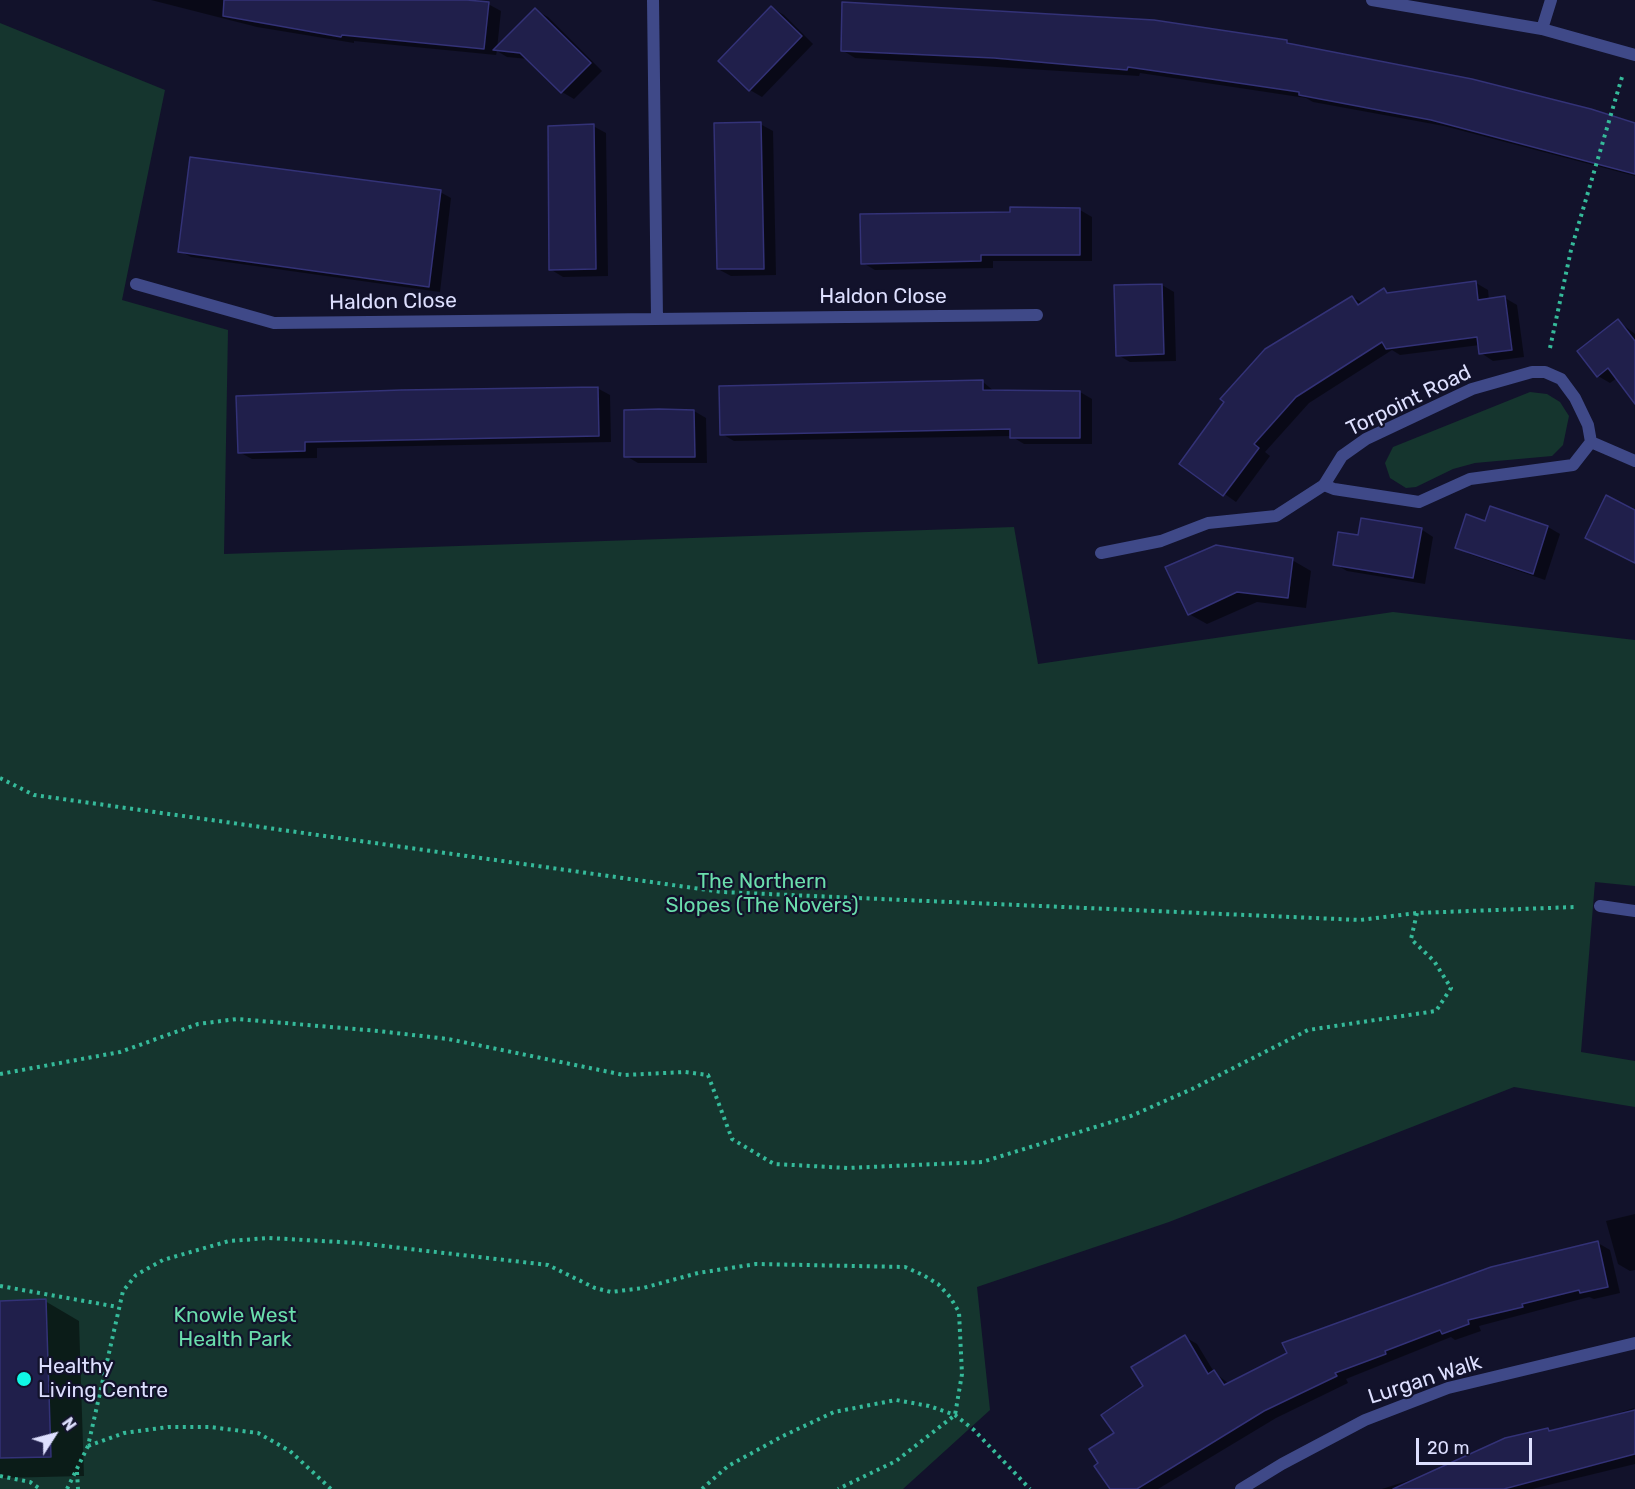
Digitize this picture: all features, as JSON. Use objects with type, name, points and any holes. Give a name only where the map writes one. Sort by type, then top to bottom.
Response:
[{"type":"street","points":[[653,0],[657,318]]},
{"type":"street","points":[[1372,0],[1542,28],[1632,54]]},
{"type":"street","points":[[1542,28],[1551,0]]},
{"type":"street","name":"Haldon Close","points":[[136,284],[274,323],[1037,315]]},
{"type":"street","name":"Torpoint Road","points":[[1324,484],[1342,456],[1395,424],[1472,389],[1532,372],[1545,372]]},
{"type":"street","points":[[1101,554],[1161,541],[1208,523],[1276,516],[1324,484],[1334,489],[1419,502],[1470,479],[1574,465],[1591,442],[1588,425],[1575,398],[1561,379],[1545,372]]},
{"type":"street","points":[[1591,442],[1635,461]]},
{"type":"street","points":[[1600,906],[1635,911]]},
{"type":"street","name":"Lurgan Walk","points":[[1241,1489],[1282,1464],[1365,1420],[1448,1388],[1635,1343]]},
{"type":"path","points":[[1545,372],[1571,250],[1632,54]]},
{"type":"path","points":[[0,778],[34,795],[722,892],[1360,920],[1417,913],[1600,906]]},
{"type":"path","points":[[0,1074],[120,1052],[198,1024],[237,1019],[378,1031],[448,1039],[624,1076],[685,1072],[708,1075],[732,1139],[774,1164],[848,1168],[982,1162],[1131,1116],[1192,1089],[1308,1030],[1436,1011],[1451,988],[1434,962],[1411,939],[1417,913]]},
{"type":"path","points":[[68,1489],[87,1446],[123,1291],[136,1275],[163,1260],[229,1241],[268,1238],[358,1243],[548,1265],[595,1288],[610,1292],[636,1289],[698,1273],[756,1264],[905,1267],[938,1284],[950,1296],[959,1312],[962,1374],[955,1415],[896,1461],[838,1489]]},
{"type":"path","points":[[0,1286],[118,1307]]},
{"type":"path","points":[[702,1489],[728,1466],[834,1412],[896,1400],[929,1406],[955,1415],[974,1430],[1030,1489]]},
{"type":"path","points":[[87,1446],[124,1433],[168,1427],[210,1427],[258,1433],[290,1451],[331,1489]]},
{"type":"path","points":[[77,1469],[78,1489]]},
{"type":"path","points":[[0,1476],[30,1482],[40,1489]]},
{"type":"green space","name":"The Northern Slopes (The Novers)","points":[[0,23],[165,90],[122,300],[228,330],[224,554],[1014,527],[1038,664],[1393,612],[1635,640],[1635,886],[1595,882],[1581,1052],[1635,1061],[1635,1107],[1514,1087],[1169,1222],[977,1287],[990,1410],[903,1489],[0,1489]]},
{"type":"green space","points":[[1530,392],[1547,394],[1560,402],[1569,416],[1563,445],[1552,456],[1475,463],[1453,469],[1416,487],[1406,488],[1390,478],[1385,463],[1393,447]]},
{"type":"building","points":[[224,0],[467,0],[489,2],[484,49],[342,35],[341,37],[223,16]]},
{"type":"building","points":[[842,2],[1154,20],[1287,40],[1287,43],[1472,79],[1591,109],[1635,123],[1635,174],[1431,120],[1299,95],[1299,92],[1128,67],[1127,70],[994,58],[841,51]]},
{"type":"building","points":[[771,6],[802,36],[749,91],[718,61]]},
{"type":"building","points":[[535,8],[591,63],[561,93],[520,53],[493,50]]},
{"type":"building","points":[[761,122],[764,269],[717,269],[714,123]]},
{"type":"building","points":[[594,124],[596,269],[549,270],[548,126]]},
{"type":"building","points":[[190,157],[441,190],[429,287],[178,252]]},
{"type":"building","points":[[1010,207],[1080,208],[1080,255],[981,255],[981,261],[861,264],[860,214],[1010,212]]},
{"type":"building","points":[[1476,281],[1478,300],[1505,296],[1512,350],[1479,354],[1477,337],[1386,349],[1382,342],[1296,397],[1254,444],[1259,448],[1223,496],[1179,464],[1224,402],[1220,399],[1265,349],[1352,296],[1358,305],[1384,288],[1387,293]]},
{"type":"building","points":[[1162,284],[1164,354],[1116,356],[1114,285]]},
{"type":"building","points":[[1618,319],[1635,341],[1635,404],[1608,368],[1597,377],[1577,351]]},
{"type":"building","points":[[983,380],[983,390],[1080,391],[1080,438],[1010,438],[1010,429],[720,435],[719,386]]},
{"type":"building","points":[[598,387],[599,436],[305,442],[305,451],[238,453],[236,396],[401,390]]},
{"type":"building","points":[[624,410],[694,410],[695,457],[624,457]]},
{"type":"building","points":[[1606,495],[1635,510],[1635,563],[1585,538]]},
{"type":"building","points":[[1490,506],[1548,526],[1533,574],[1455,548],[1466,514],[1485,521]]},
{"type":"building","points":[[1361,518],[1422,528],[1413,578],[1333,565],[1338,532],[1358,535]]},
{"type":"building","points":[[1216,545],[1293,558],[1288,598],[1237,592],[1188,615],[1165,567]]},
{"type":"building","points":[[1598,1241],[1608,1287],[1580,1293],[1579,1290],[1522,1304],[1523,1307],[1468,1320],[1469,1324],[1442,1334],[1440,1330],[1385,1351],[1386,1354],[1335,1373],[1337,1376],[1264,1411],[1137,1489],[1110,1489],[1094,1466],[1098,1463],[1089,1449],[1114,1433],[1101,1415],[1143,1386],[1131,1367],[1185,1335],[1208,1374],[1214,1370],[1224,1385],[1287,1353],[1282,1343],[1491,1267]]},
{"type":"building","name":"Healthy Living Centre","points":[[46,1299],[51,1457],[0,1458],[0,1301]]},
{"type":"building","points":[[1635,1410],[1635,1454],[1504,1489],[1393,1489],[1505,1438],[1548,1428],[1549,1431]]},
{"type":"place","name":"Healthy Living Centre","points":[[24,1379]]},
{"type":"park label","name":"Knowle West Health Park","points":[[235,1328]]}]
